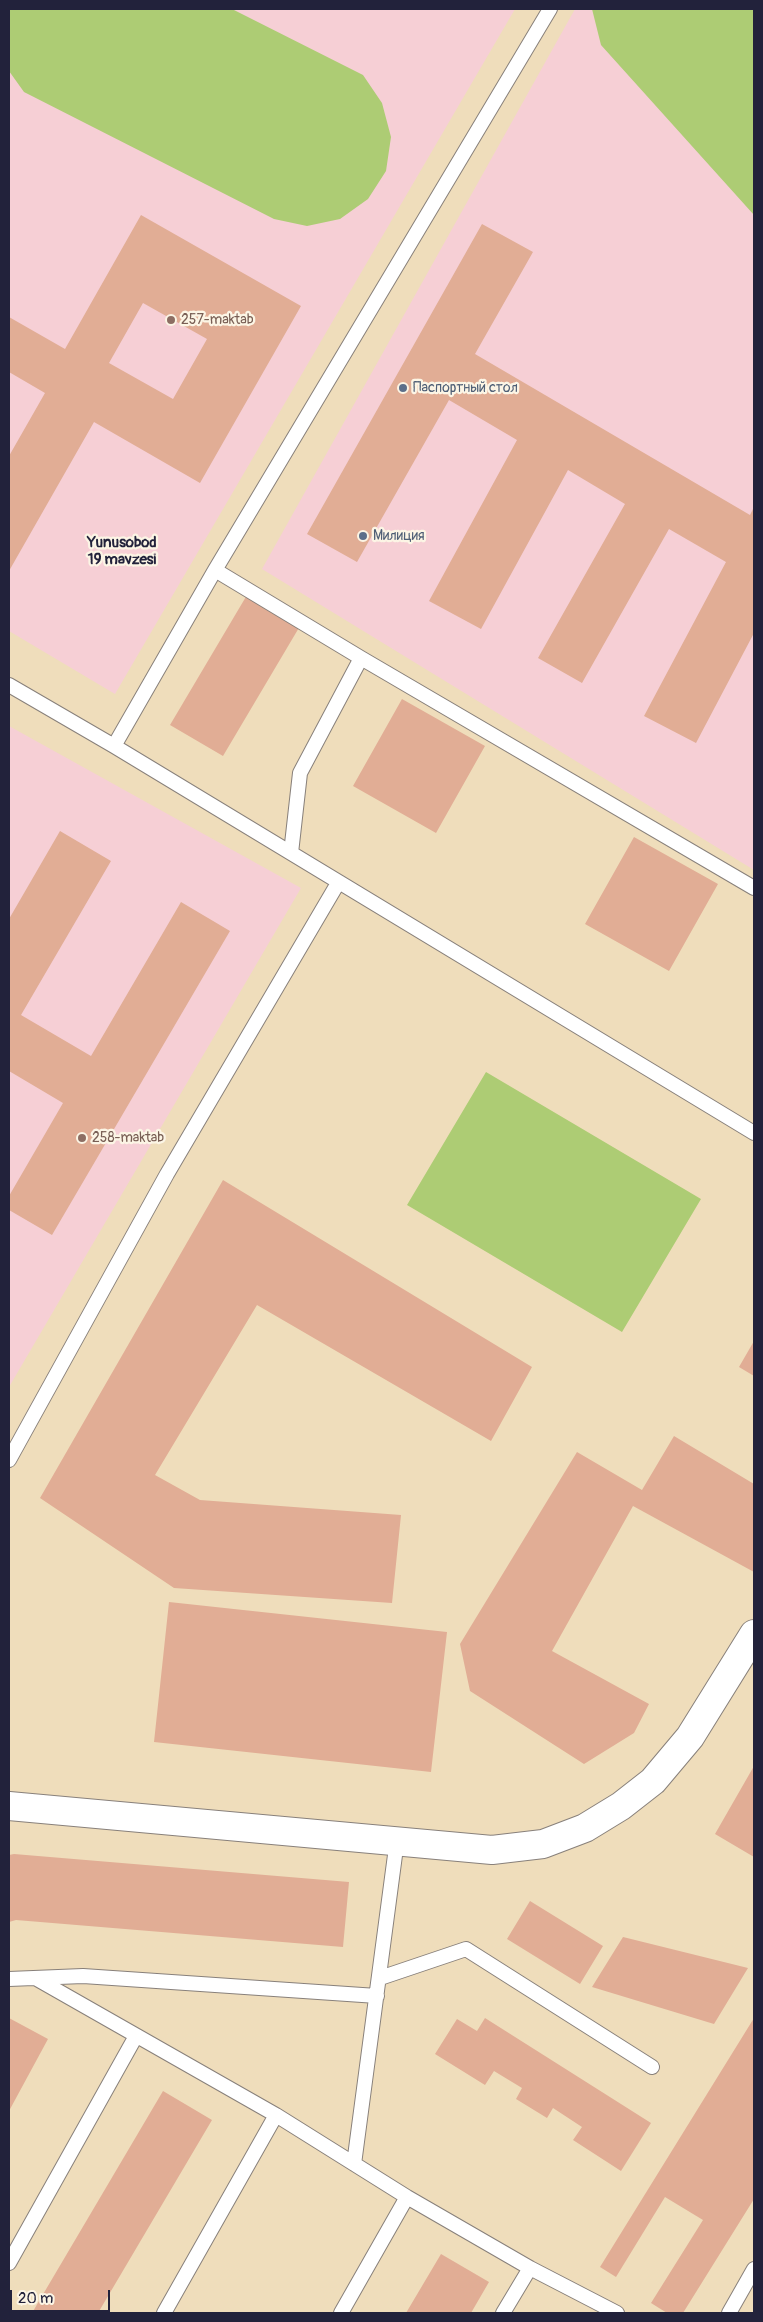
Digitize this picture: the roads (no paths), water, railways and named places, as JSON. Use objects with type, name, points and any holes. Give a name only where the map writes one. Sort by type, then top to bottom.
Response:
[{"type":"street","points":[[9,1806],[492,1850],[543,1844],[585,1828],[621,1806],[653,1781],[690,1737],[754,1634]]},
{"type":"lane","points":[[114,746],[215,570],[550,9]]},
{"type":"lane","points":[[215,570],[361,658],[754,888]]},
{"type":"lane","points":[[290,853],[300,773],[361,658]]},
{"type":"lane","points":[[9,685],[114,746],[754,1134]]},
{"type":"lane","points":[[9,1460],[167,1174],[338,883]]},
{"type":"lane","points":[[354,2164],[397,1840]]},
{"type":"lane","points":[[380,1978],[466,1949],[652,2067]]},
{"type":"lane","points":[[9,1979],[83,1976],[377,1996]]},
{"type":"lane","points":[[37,1979],[276,2115],[407,2197],[530,2268],[617,2313]]},
{"type":"lane","points":[[9,2263],[136,2036]]},
{"type":"lane","points":[[164,2313],[276,2115]]},
{"type":"lane","points":[[341,2313],[407,2197]]},
{"type":"lane","points":[[503,2313],[530,2268]]},
{"type":"lane","points":[[729,2313],[754,2269]]},
{"type":"place","name":"257-maktab","points":[[171,320]]},
{"type":"place","name":"Паспортный стол","points":[[403,388]]},
{"type":"place","name":"Милиция","points":[[363,536]]},
{"type":"place","name":"258-maktab","points":[[82,1138]]},
{"type":"district","name":"Yunusobod 19 mavzesi","points":[[122,552]]}]
